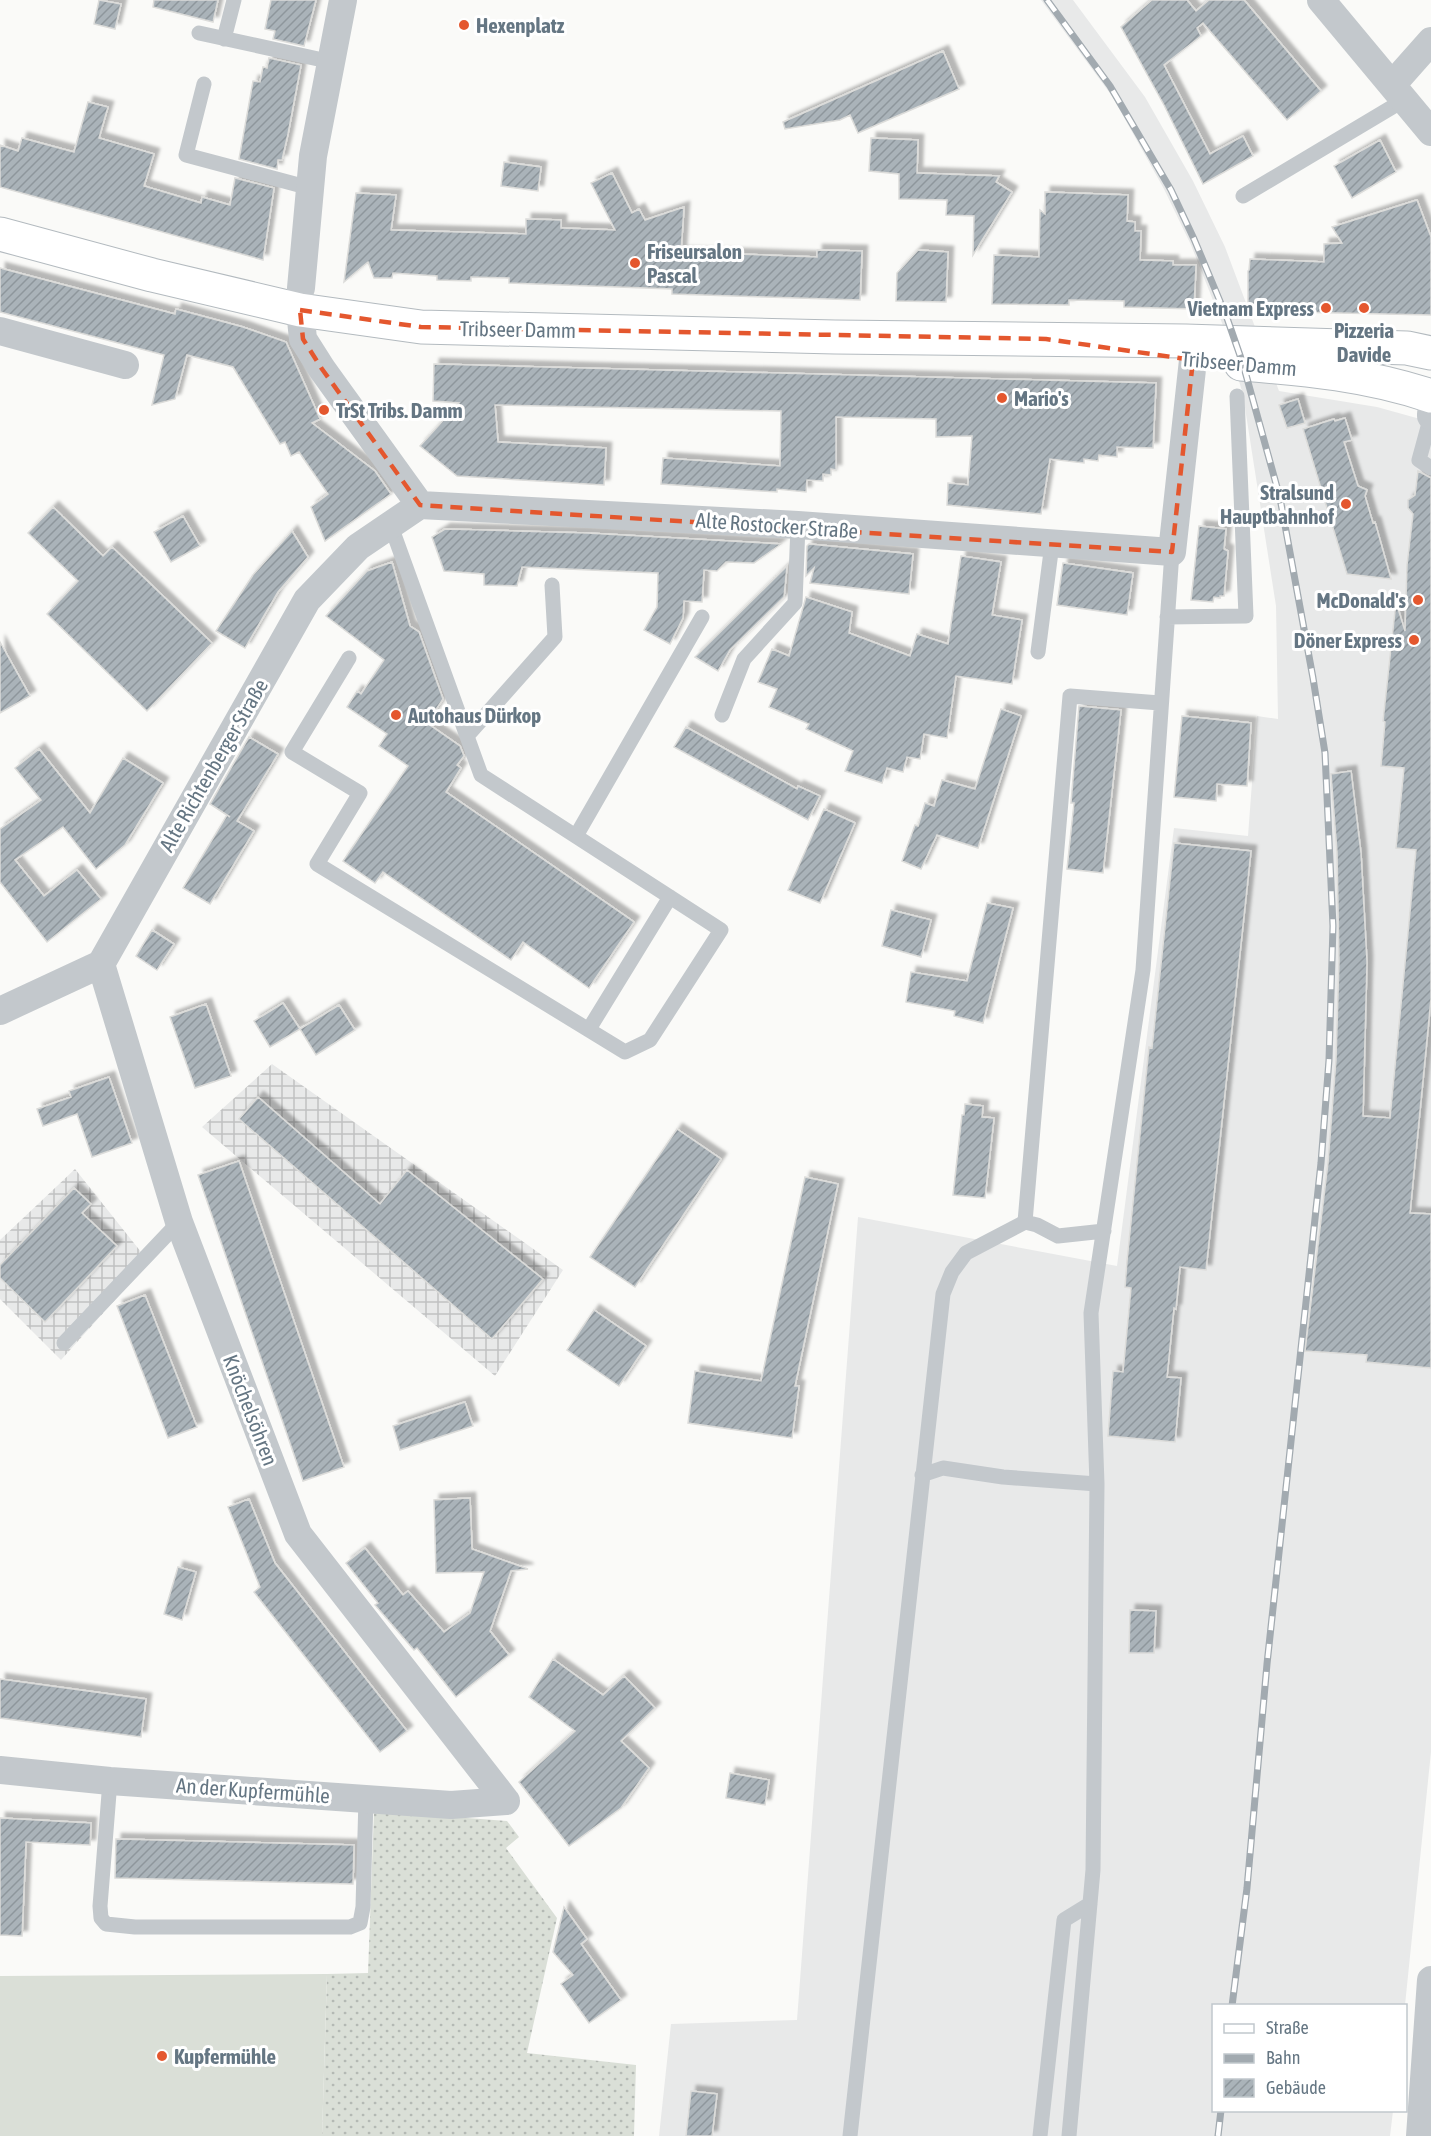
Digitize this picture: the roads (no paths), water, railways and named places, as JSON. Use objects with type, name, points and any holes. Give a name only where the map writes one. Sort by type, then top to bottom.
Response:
[{"type":"main road","name":"Tribseer Damm","points":[[0,234],[301,312],[421,327],[1186,341],[1407,348],[1431,352]]},
{"type":"main road","name":"Tribseer Damm","points":[[1046,339],[1193,360],[1325,371],[1369,379],[1431,396]]},
{"type":"street","points":[[343,0],[313,156],[301,312],[321,369],[420,505]]},
{"type":"street","points":[[1321,0],[1384,83],[1431,132]]},
{"type":"street","points":[[1384,83],[1431,41]]},
{"type":"street","points":[[0,331],[124,365]]},
{"type":"street","points":[[1172,552],[1193,360]]},
{"type":"street","name":"Alte Rostocker Straße","points":[[420,505],[798,525],[1172,552]]},
{"type":"street","name":"Alte Richtenberger Straße","points":[[100,964],[307,600],[358,547],[420,505]]},
{"type":"street","points":[[0,1011],[100,964]]},
{"type":"street","name":"Knöchelsöhren","points":[[100,964],[179,1222],[298,1534],[506,1801]]},
{"type":"street","name":"An der Kupfermühle","points":[[0,1770],[110,1781],[451,1805],[506,1801]]},
{"type":"street","points":[[1420,2136],[1431,1980]]},
{"type":"lane","points":[[224,39],[234,0]]},
{"type":"lane","points":[[199,33],[332,62]]},
{"type":"lane","points":[[1243,196],[1384,83]]},
{"type":"lane","points":[[204,84],[186,155],[310,188]]},
{"type":"lane","points":[[1167,617],[1246,616],[1237,396]]},
{"type":"lane","points":[[1431,415],[1419,460],[1431,468]]},
{"type":"lane","points":[[722,715],[744,659],[795,603],[798,525]]},
{"type":"lane","points":[[349,658],[292,752],[360,793],[317,864],[625,1052],[650,1040],[721,930],[481,775],[391,526]]},
{"type":"lane","points":[[1038,652],[1052,544]]},
{"type":"lane","points":[[1069,2136],[1093,1870],[1097,1484],[1091,1313],[1143,970],[1172,552]]},
{"type":"lane","points":[[467,736],[555,637],[552,585]]},
{"type":"lane","points":[[576,836],[702,618]]},
{"type":"lane","points":[[1025,1222],[1070,696],[1160,703]]},
{"type":"lane","points":[[589,1029],[670,897]]},
{"type":"lane","points":[[64,1344],[179,1222]]},
{"type":"lane","points":[[850,2136],[943,1294],[952,1272],[966,1253],[1011,1227],[1025,1222],[1037,1225],[1058,1236],[1104,1231]]},
{"type":"lane","points":[[922,1475],[943,1468],[1003,1477],[1097,1484]]},
{"type":"lane","points":[[110,1781],[99,1906],[100,1918],[106,1924],[135,1927],[350,1927],[360,1923],[363,1907],[366,1798]]},
{"type":"lane","points":[[1040,2136],[1064,1920],[1090,1904]]},
{"type":"railway","points":[[1047,0],[1110,86],[1171,190],[1227,318],[1243,364],[1280,498],[1325,753],[1333,926],[1329,1060],[1321,1163],[1267,1664],[1247,1888],[1232,2004]]},
{"type":"railway","points":[[1218,2136],[1221,2112]]},
{"type":"place","name":"Hexenplatz","points":[[464,25]]},
{"type":"place","name":"Friseursalon Pascal","points":[[635,263]]},
{"type":"place","name":"Vietnam Express","points":[[1326,308]]},
{"type":"place","name":"Pizzeria Davide","points":[[1364,308]]},
{"type":"place","name":"Mario's","points":[[1002,398]]},
{"type":"place","name":"TrSt Tribs. Damm","points":[[324,410]]},
{"type":"place","name":"Stralsund Hauptbahnhof","points":[[1346,504]]},
{"type":"place","name":"McDonald's","points":[[1418,600]]},
{"type":"place","name":"Döner Express","points":[[1414,640]]},
{"type":"place","name":"Autohaus Dürkop","points":[[396,715]]},
{"type":"place","name":"Kupfermühle","points":[[162,2056]]}]
